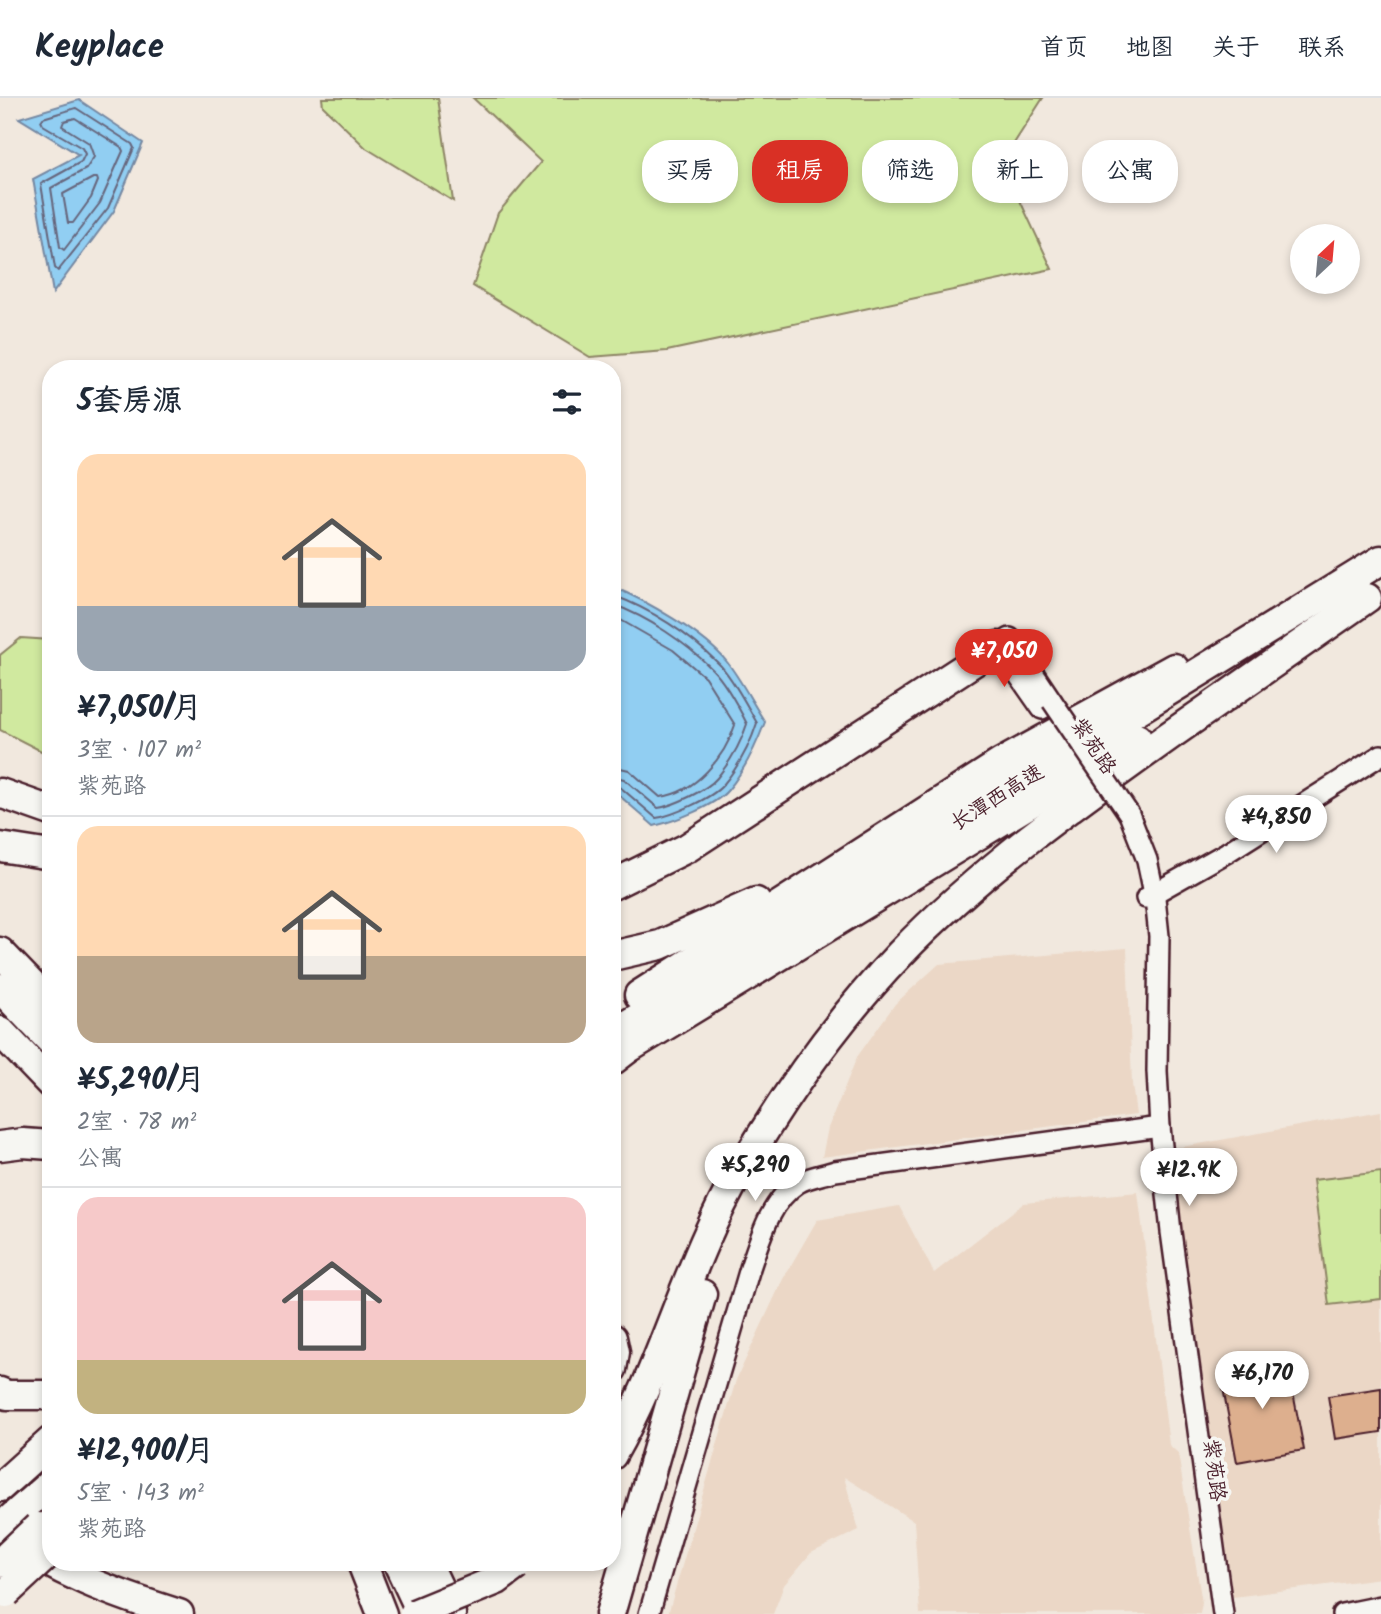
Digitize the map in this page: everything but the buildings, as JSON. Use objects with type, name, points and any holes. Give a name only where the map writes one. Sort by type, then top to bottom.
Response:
[{"type":"highway","points":[[621,1006],[1025,750],[1143,684],[1381,560]]},
{"type":"highway","name":"长潭西高速","points":[[621,1028],[1381,560]]},
{"type":"highway","points":[[621,1437],[656,1366],[696,1256],[738,1175],[776,1111],[845,1017],[900,954],[971,886],[1065,809],[1374,593]]},
{"type":"highway","name":"长潭西高速","points":[[621,1054],[1374,593]]},
{"type":"highway","points":[[621,881],[687,848],[998,646]]},
{"type":"highway","points":[[0,793],[42,808]]},
{"type":"highway","points":[[621,954],[660,945],[748,906],[923,814]]},
{"type":"highway","points":[[0,847],[42,854]]},
{"type":"highway","points":[[0,952],[42,996]]},
{"type":"highway","points":[[0,988],[42,1032]]},
{"type":"highway","points":[[0,1031],[42,1075]]},
{"type":"highway","points":[[610,1614],[710,1270],[776,1111]]},
{"type":"highway","points":[[0,1146],[42,1144]]},
{"type":"highway","points":[[0,1392],[7,1395],[42,1395]]},
{"type":"highway","points":[[0,1487],[42,1449]]},
{"type":"highway","points":[[0,1563],[42,1499]]},
{"type":"highway","points":[[3,1596],[26,1527]]},
{"type":"highway","points":[[26,1527],[26,1550],[42,1559]]},
{"type":"highway","points":[[65,1571],[82,1580],[179,1614]]},
{"type":"highway","points":[[365,1571],[382,1614]]},
{"type":"highway","points":[[402,1571],[422,1614]]},
{"type":"highway","points":[[431,1571],[451,1614]]},
{"type":"highway","points":[[414,1614],[497,1580],[509,1571]]},
{"type":"street","name":"紫苑路","points":[[998,646],[1010,638],[1047,705],[1123,818],[1147,860],[1150,900],[1159,936],[1157,1132],[1166,1261],[1212,1614]]},
{"type":"street","points":[[1150,900],[1381,755]]},
{"type":"street","points":[[1150,900],[1230,860],[1381,764]]},
{"type":"street","name":"紫苑路","points":[[1157,1132],[1223,1614]]},
{"type":"street","points":[[649,1614],[750,1268],[765,1226],[778,1202],[799,1183],[835,1171],[1157,1132]]},
{"type":"street","points":[[660,1614],[758,1274],[772,1233],[790,1206],[810,1190],[840,1181],[1157,1132]]},
{"type":"street","points":[[1342,1614],[1381,1606]]},
{"type":"shaded area","points":[[1127,948],[1132,1084],[1136,1115],[822,1157],[828,1128],[857,1057],[895,1004],[939,964]]},
{"type":"shaded area","points":[[1381,1111],[1381,1578],[1233,1597],[1171,1149]]},
{"type":"shaded area","points":[[1138,1192],[1169,1445],[1178,1453],[1202,1603],[1200,1614],[920,1614],[914,1521],[844,1477],[859,1530],[811,1553],[784,1585],[773,1614],[668,1614],[736,1380],[783,1279],[817,1220],[899,1206],[934,1273],[1024,1203]]},
{"type":"green space","points":[[322,98],[438,98],[453,201],[366,148],[323,106]]},
{"type":"green space","points":[[473,98],[1043,98],[1016,140],[972,140],[972,203],[1021,203],[1052,269],[667,351],[590,357],[473,286],[498,213],[541,162]]},
{"type":"green space","points":[[21,638],[42,639],[42,751],[0,730],[0,655]]},
{"type":"green space","points":[[1381,1172],[1381,1299],[1329,1305],[1313,1180]]},
{"type":"water","points":[[79,100],[143,143],[114,211],[53,293],[33,179],[79,155],[19,118]]},
{"type":"water","points":[[621,591],[674,619],[717,651],[732,669],[765,722],[745,766],[722,796],[694,812],[654,826],[621,797]]}]
